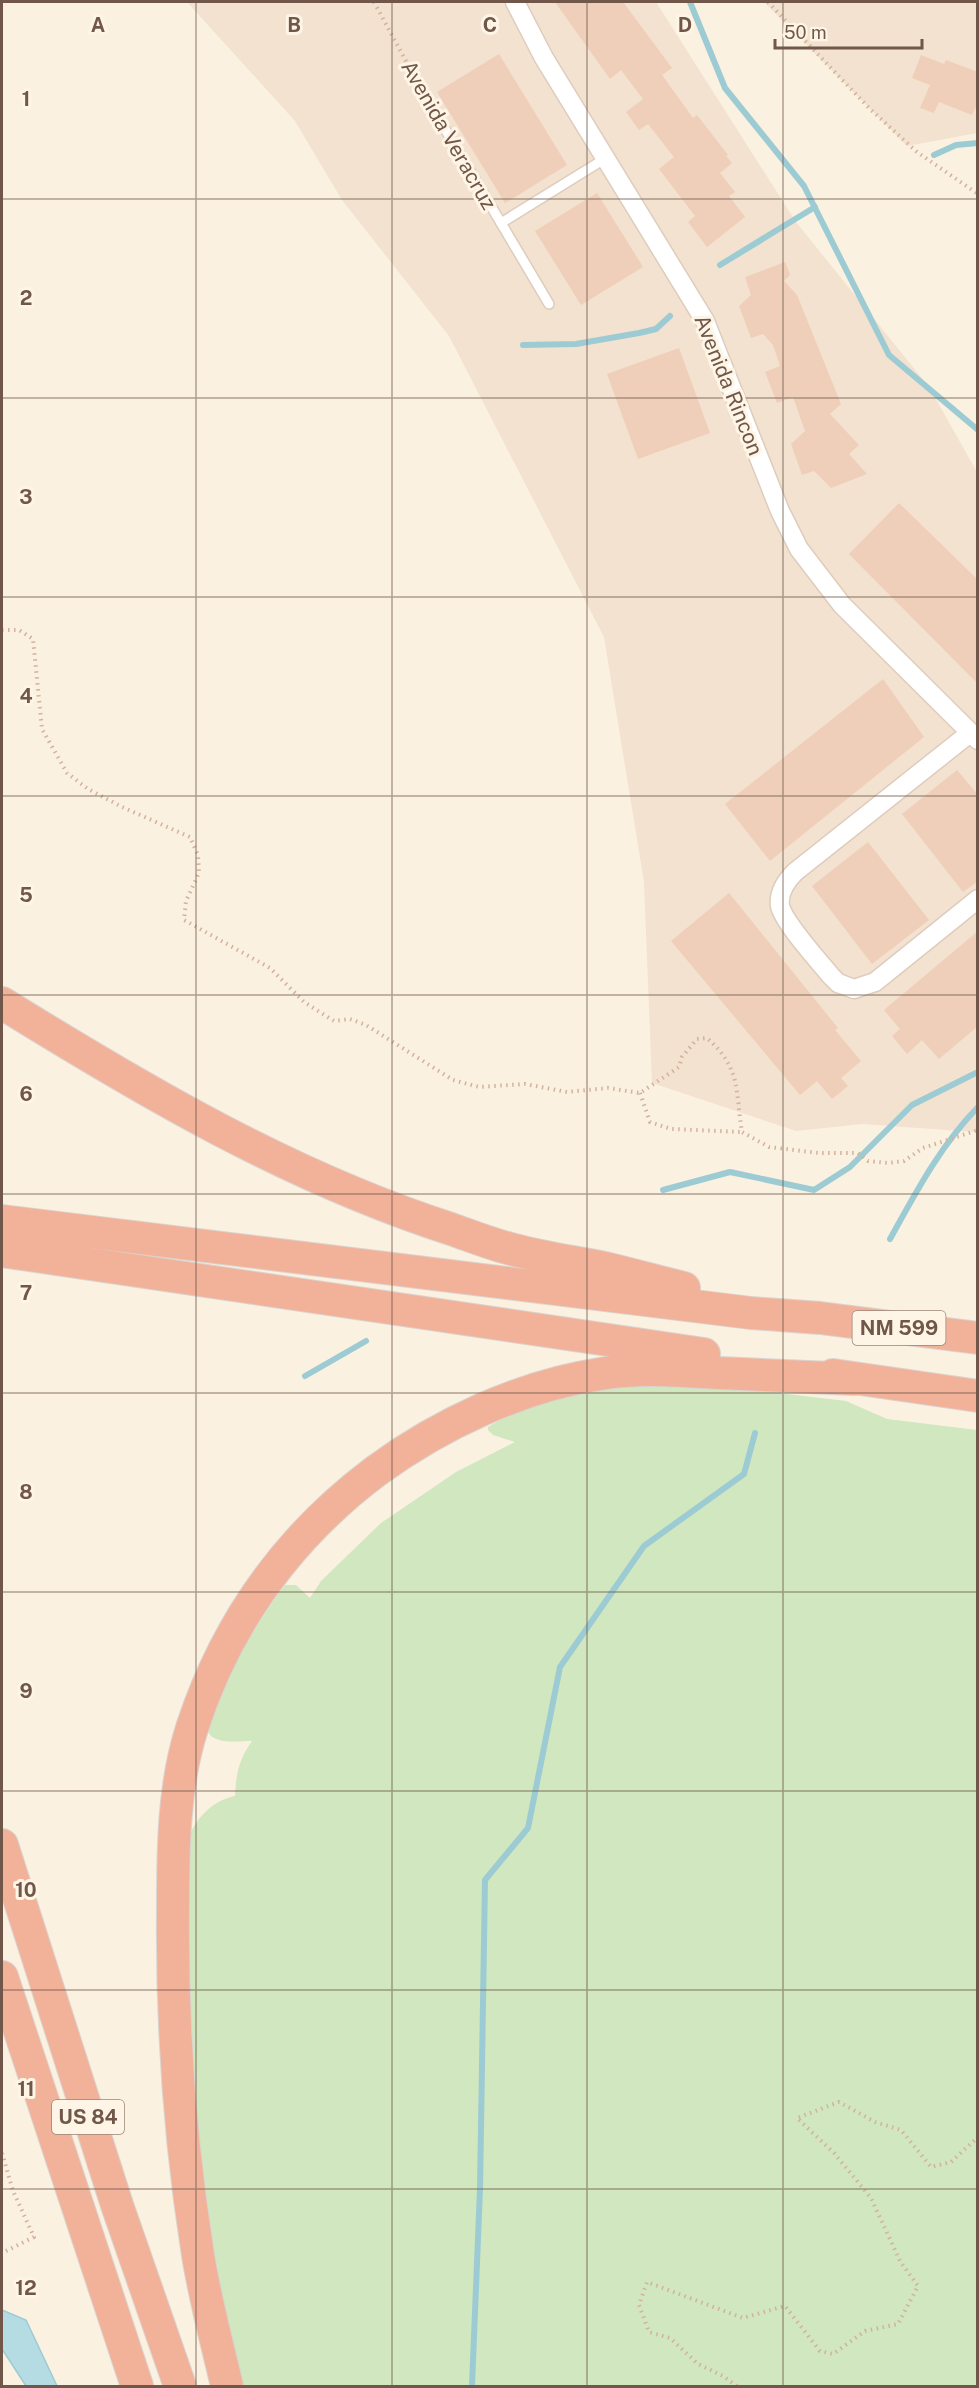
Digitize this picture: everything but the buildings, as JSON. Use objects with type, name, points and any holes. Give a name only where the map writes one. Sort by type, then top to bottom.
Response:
[{"type":"highway","points":[[2,1003],[137,1085],[213,1127],[304,1172],[380,1204],[511,1249],[610,1269],[700,1293],[820,1318]]},
{"type":"highway","points":[[2,1221],[751,1313],[820,1318]]},
{"type":"highway","points":[[2,1251],[978,1396]]},
{"type":"highway","name":"NM 599","points":[[820,1318],[978,1338]]},
{"type":"highway","points":[[227,2386],[199,2258],[187,2174],[175,2028],[173,1892],[180,1780],[191,1731],[218,1661],[237,1624],[281,1560],[327,1511],[402,1452],[490,1407],[557,1384],[598,1374],[642,1369],[854,1379]]},
{"type":"highway","name":"US 84","points":[[2,1845],[117,2205],[180,2386]]},
{"type":"highway","name":"US 84","points":[[2,1977],[137,2386]]},
{"type":"street","name":"Avenida Rincon","points":[[515,2],[540,50],[705,321],[780,511],[799,549],[842,605],[974,736]]},
{"type":"street","points":[[974,736],[795,872],[787,880],[780,897],[780,905],[787,920],[831,976],[838,983],[854,989],[875,982],[978,899]]},
{"type":"lane","name":"Avenida Veracruz","points":[[420,87],[501,223],[606,158]]},
{"type":"lane","points":[[501,223],[549,304]]},
{"type":"path","name":"Avenida Veracruz","points":[[374,2],[420,87]]},
{"type":"path","points":[[768,2],[869,108],[917,152],[978,194]]},
{"type":"path","points":[[2,630],[19,630],[33,639],[42,729],[67,773],[88,789],[122,807],[190,837],[198,855],[199,873],[186,901],[183,920],[270,968],[304,1002],[334,1021],[350,1019],[366,1025],[453,1080],[479,1086],[525,1084],[567,1092],[608,1088],[640,1093],[679,1067],[682,1057],[697,1039],[707,1038],[718,1047],[732,1070],[738,1089],[738,1109],[742,1132]]},
{"type":"path","points":[[640,1093],[650,1122],[671,1129],[742,1132],[770,1147],[819,1153],[858,1153],[868,1161],[888,1163],[904,1161],[923,1148],[978,1130]]},
{"type":"path","points":[[736,2386],[723,2376],[698,2364],[670,2338],[650,2332],[639,2305],[647,2282],[743,2318],[785,2306],[820,2351],[833,2354],[865,2331],[898,2324],[918,2286],[900,2261],[871,2198],[834,2153],[797,2118],[839,2102],[874,2122],[901,2130],[931,2167],[951,2162],[978,2137]]},
{"type":"path","points":[[2,2153],[13,2191],[34,2237],[2,2253]]},
{"type":"shaded area","points":[[187,2],[656,2],[796,222],[929,387],[977,472],[978,1130],[975,1132],[862,1124],[796,1131],[652,1083],[644,882],[604,637],[449,336],[342,200],[295,121]]},
{"type":"shaded area","points":[[764,2],[977,2],[977,133],[907,146]]},
{"type":"green space","points":[[643,1384],[721,1386],[846,1401],[887,1419],[977,1430],[977,2386],[240,2386],[213,2250],[194,2111],[186,1970],[191,1832],[209,1809],[235,1796],[239,1767],[252,1741],[222,1741],[208,1732],[222,1693],[250,1637],[285,1585],[296,1585],[310,1598],[321,1581],[381,1523],[456,1472],[515,1442],[493,1435],[488,1427],[524,1409],[563,1397]]},
{"type":"water","points":[[2,2310],[26,2320],[57,2386],[26,2386],[2,2349]]},
{"type":"waterway","points":[[690,2],[725,88],[804,186],[889,355],[978,430]]},
{"type":"waterway","points":[[934,155],[956,145],[978,143]]},
{"type":"waterway","points":[[720,265],[815,207]]},
{"type":"waterway","points":[[523,345],[576,344],[639,333],[656,329],[670,316]]},
{"type":"waterway","points":[[663,1190],[730,1172],[814,1190],[850,1167],[912,1105],[978,1072]]},
{"type":"waterway","points":[[890,1239],[940,1154],[978,1107]]},
{"type":"waterway","points":[[305,1376],[366,1341]]},
{"type":"waterway","points":[[472,2386],[480,2189],[485,1880],[528,1828],[560,1667],[644,1546],[744,1474],[755,1433]]}]
